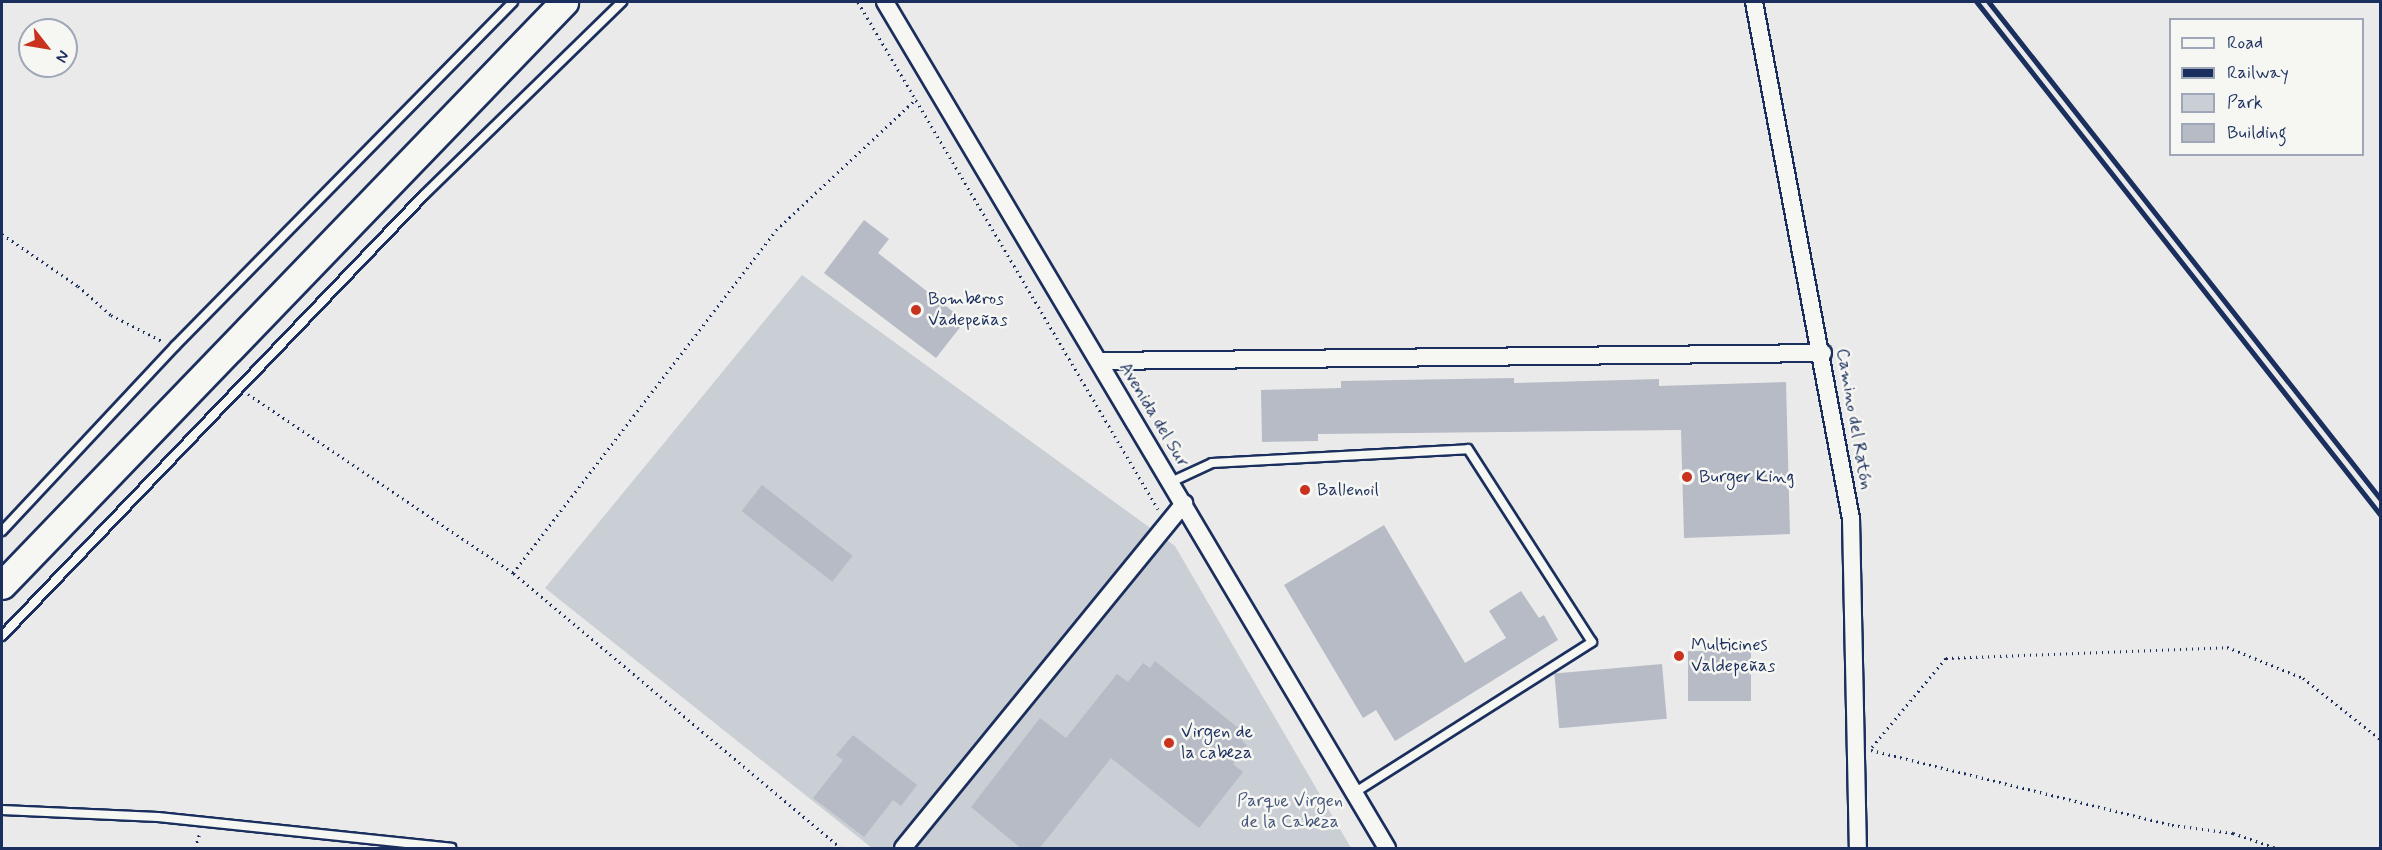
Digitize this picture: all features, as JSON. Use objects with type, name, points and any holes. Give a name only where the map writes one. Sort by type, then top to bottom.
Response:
[{"type":"main road","points":[[2,585],[564,2]]},
{"type":"street","name":"Avenida del Sur","points":[[885,2],[1387,849]]},
{"type":"street","name":"Camino del Ratón","points":[[1754,2],[1823,352],[1851,519],[1863,749],[1858,849]]},
{"type":"street","points":[[1099,361],[1823,352]]},
{"type":"street","points":[[903,849],[1184,503]]},
{"type":"lane","points":[[2,531],[175,346],[513,2]]},
{"type":"lane","points":[[2,636],[423,195],[622,2]]},
{"type":"lane","points":[[1171,482],[1212,463],[1468,449],[1592,642],[1354,793]]},
{"type":"lane","points":[[2,810],[158,817],[451,849]]},
{"type":"path","points":[[858,2],[1159,511]]},
{"type":"path","points":[[513,573],[776,230],[916,99]]},
{"type":"path","points":[[2,234],[78,286],[111,315],[175,346]]},
{"type":"path","points":[[240,388],[513,573],[841,849]]},
{"type":"path","points":[[2276,849],[2233,833],[2172,825],[1863,749],[1946,658],[2227,647],[2303,678],[2380,739]]},
{"type":"green space","name":"Parque Virgen de la Cabeza","points":[[802,275],[1175,546],[1351,848],[872,848],[545,588]]},
{"type":"building","points":[[864,220],[889,239],[878,253],[965,321],[936,358],[824,273]]},
{"type":"building","points":[[1514,378],[1514,383],[1659,379],[1659,386],[1786,382],[1790,534],[1684,538],[1681,430],[1318,434],[1318,441],[1262,442],[1261,390],[1341,388],[1341,381]]},
{"type":"building","points":[[762,485],[853,556],[832,582],[742,511]]},
{"type":"building","points":[[1384,525],[1465,663],[1506,638],[1489,611],[1521,591],[1539,618],[1544,615],[1558,640],[1395,741],[1376,710],[1363,718],[1284,585]]},
{"type":"building","points":[[1688,651],[1751,651],[1751,701],[1688,701]]},
{"type":"building","name":"Virgen de la cabeza","points":[[1155,661],[1247,735],[1242,741],[1247,745],[1233,764],[1243,772],[1199,828],[1111,758],[1039,849],[1022,849],[971,807],[1040,718],[1066,738],[1117,674],[1128,682],[1143,663],[1150,668]]},
{"type":"building","points":[[1662,664],[1667,719],[1559,728],[1554,673]]},
{"type":"building","points":[[853,735],[917,785],[901,806],[893,800],[864,837],[813,798],[843,760],[836,755]]},
{"type":"railway","points":[[1977,2],[2380,514]]},
{"type":"railway","points":[[1989,2],[2380,498]]},
{"type":"place","name":"Bomberos Vadepeñas","points":[[916,310]]},
{"type":"place","name":"Burger King","points":[[1687,477]]},
{"type":"place","name":"Ballenoil","points":[[1305,490]]},
{"type":"place","name":"Multicines Valdepeñas","points":[[1679,656]]},
{"type":"place","name":"Virgen de la cabeza","points":[[1169,743]]}]
